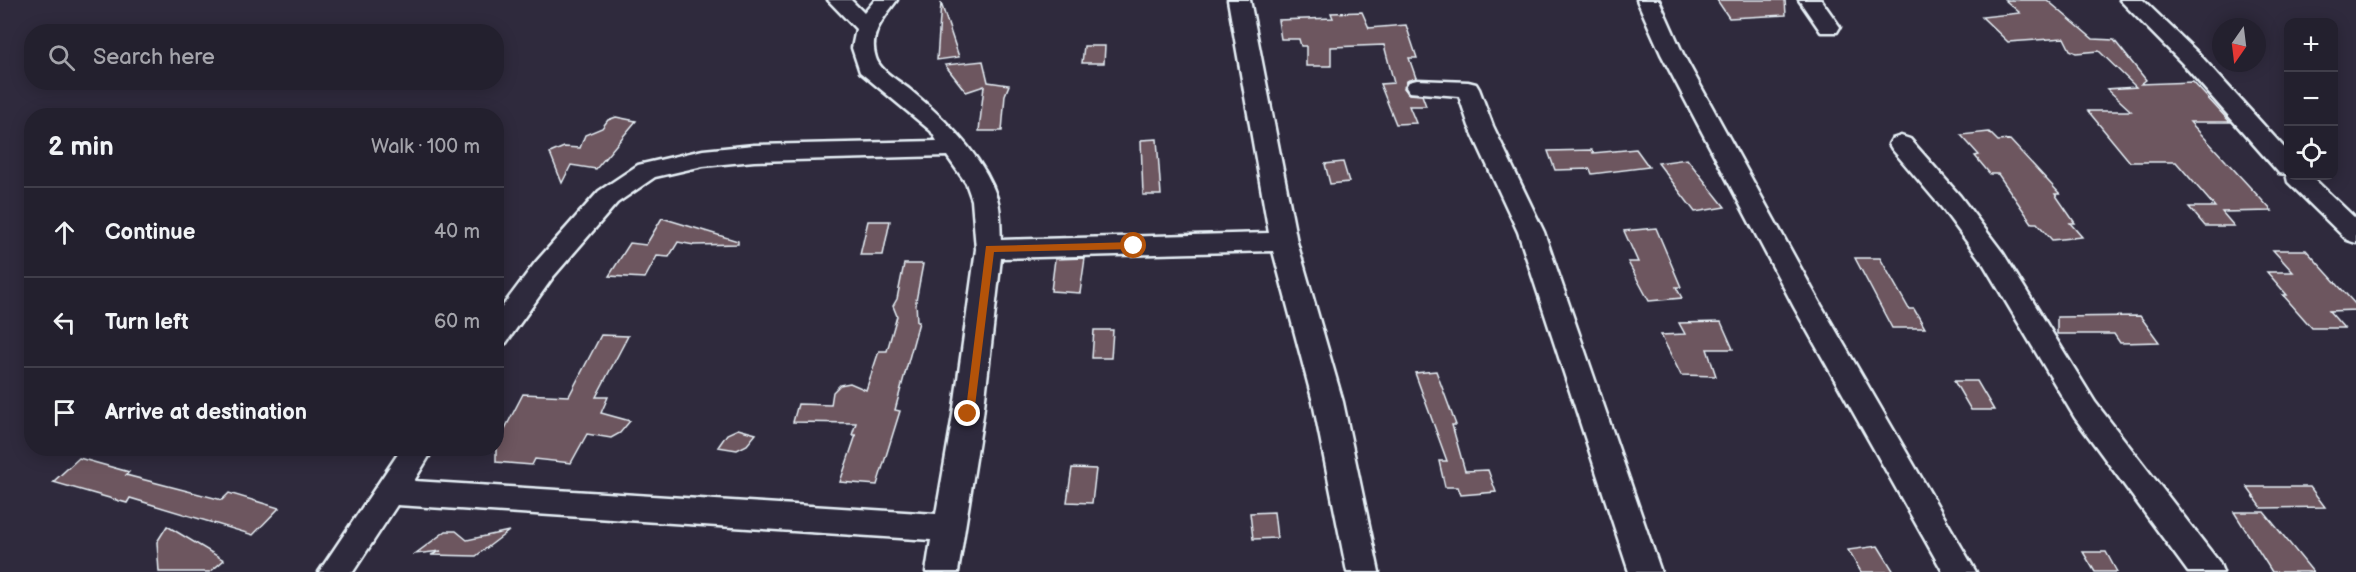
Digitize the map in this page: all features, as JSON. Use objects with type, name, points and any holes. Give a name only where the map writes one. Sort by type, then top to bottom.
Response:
[{"type":"street","points":[[839,0],[865,26]]},
{"type":"street","points":[[886,0],[865,26],[862,55],[868,67],[939,126],[957,148],[978,182],[985,200],[989,249],[968,414],[942,572]]},
{"type":"street","points":[[1239,0],[1284,242],[1328,402],[1363,572]]},
{"type":"street","points":[[1648,0],[1672,54],[1808,307],[1960,572]]},
{"type":"street","points":[[1810,0],[1829,27]]},
{"type":"street","points":[[2131,0],[2190,58],[2284,161]]},
{"type":"street","points":[[1417,87],[1468,89],[1481,126],[1531,231],[1645,572]]},
{"type":"street","points":[[1901,144],[1951,201],[1994,259],[2085,410],[2207,572]]},
{"type":"street","points":[[504,325],[544,270],[608,197],[647,171],[703,158],[754,153],[957,148]]},
{"type":"street","points":[[2301,180],[2356,234]]},
{"type":"street","points":[[989,249],[1284,242]]},
{"type":"street","points":[[335,572],[414,456]]},
{"type":"street","points":[[390,492],[949,528]]},
{"type":"building","points":[[1717,0],[1785,0],[1786,15],[1729,18]]},
{"type":"building","points":[[2005,0],[2047,0],[2093,39],[2114,40],[2146,80],[2141,84],[2193,82],[2230,122],[2190,122],[2272,211],[2222,212],[2234,226],[2205,226],[2189,207],[2215,207],[2176,162],[2130,162],[2088,111],[2131,111],[2107,89],[2136,87],[2099,51],[2076,53],[2070,50],[2064,38],[2008,42],[1982,17],[2020,13]]},
{"type":"building","points":[[941,3],[959,57],[937,60]]},
{"type":"building","points":[[1362,12],[1369,28],[1406,25],[1417,58],[1409,58],[1416,78],[1407,81],[1404,88],[1409,94],[1422,95],[1426,106],[1409,106],[1416,123],[1396,124],[1380,84],[1394,83],[1384,45],[1331,47],[1331,66],[1306,66],[1306,46],[1301,46],[1299,39],[1281,39],[1278,20],[1333,18],[1331,13]]},
{"type":"building","points":[[1084,46],[1105,46],[1104,63],[1082,63]]},
{"type":"building","points":[[983,61],[988,82],[1009,85],[1005,95],[1002,131],[979,131],[984,86],[966,92],[945,65]]},
{"type":"building","points":[[616,117],[636,121],[596,169],[571,165],[562,183],[550,153],[564,147],[580,148],[585,135],[602,128],[608,120]]},
{"type":"building","points":[[1989,132],[1998,141],[2010,140],[2060,194],[2055,194],[2075,223],[2070,223],[2082,237],[2052,240],[2037,223],[2032,223],[1998,174],[1990,174],[1975,156],[1979,155],[1961,135]]},
{"type":"building","points":[[1157,139],[1161,195],[1143,195],[1141,140]]},
{"type":"building","points":[[1636,149],[1649,167],[1592,174],[1590,169],[1555,170],[1548,151],[1592,150],[1593,153]]},
{"type":"building","points":[[1687,159],[1725,207],[1695,212],[1658,163]]},
{"type":"building","points":[[1343,162],[1349,182],[1330,184],[1325,164]]},
{"type":"building","points":[[662,218],[738,241],[738,244],[694,245],[678,242],[669,257],[657,256],[645,278],[609,276],[630,243],[646,245]]},
{"type":"building","points":[[868,221],[890,221],[883,255],[860,255]]},
{"type":"building","points":[[1656,228],[1681,287],[1676,287],[1682,298],[1649,301],[1628,262],[1638,262],[1624,231]]},
{"type":"building","points":[[2273,250],[2306,250],[2356,305],[2356,310],[2329,311],[2344,328],[2312,328],[2283,295],[2287,295],[2267,272],[2293,272]]},
{"type":"building","points":[[1085,258],[1080,293],[1051,291],[1055,259]]},
{"type":"building","points":[[1855,258],[1880,258],[1909,309],[1914,309],[1925,328],[1892,328]]},
{"type":"building","points":[[904,264],[923,264],[916,301],[917,322],[919,322],[895,410],[900,411],[877,485],[840,482],[856,435],[852,435],[856,423],[793,422],[798,404],[831,405],[833,392],[840,385],[850,383],[866,390],[879,351],[887,351],[897,316],[893,306],[897,299]]},
{"type":"building","points":[[2140,316],[2159,342],[2120,343],[2114,334],[2057,334],[2057,317]]},
{"type":"building","points":[[1721,322],[1733,349],[1707,349],[1716,376],[1681,375],[1661,335],[1685,334],[1679,323]]},
{"type":"building","points":[[1094,330],[1113,330],[1111,358],[1092,358]]},
{"type":"building","points":[[601,335],[628,336],[596,397],[608,397],[601,413],[630,421],[620,433],[611,438],[587,434],[571,463],[535,459],[532,465],[496,462],[496,456],[504,456],[504,431],[523,394],[569,396]]},
{"type":"building","points":[[1436,371],[1456,425],[1452,425],[1465,471],[1488,470],[1496,492],[1461,495],[1458,487],[1445,487],[1439,461],[1447,461],[1415,373]]},
{"type":"building","points":[[1954,381],[1977,381],[1994,410],[1971,410]]},
{"type":"building","points":[[738,429],[756,434],[747,445],[737,450],[718,447],[727,434]]},
{"type":"building","points":[[79,458],[129,472],[126,475],[222,500],[229,493],[279,508],[253,535],[130,498],[127,503],[53,482]]},
{"type":"building","points":[[1072,468],[1096,469],[1092,503],[1067,502]]},
{"type":"building","points":[[2247,487],[2310,487],[2325,507],[2262,508]]},
{"type":"building","points":[[1274,512],[1277,538],[1253,539],[1250,513]]},
{"type":"building","points":[[2234,512],[2264,512],[2313,572],[2272,572]]},
{"type":"building","points":[[167,526],[224,560],[210,572],[159,572],[157,542]]},
{"type":"building","points":[[446,531],[456,531],[467,540],[509,531],[476,556],[431,555],[441,551],[415,554]]},
{"type":"building","points":[[1878,546],[1894,572],[1861,572],[1848,550]]},
{"type":"building","points":[[2083,552],[2106,552],[2117,572],[2095,572]]},
{"type":"route","points":[[968,414],[989,249],[1134,246]]}]
